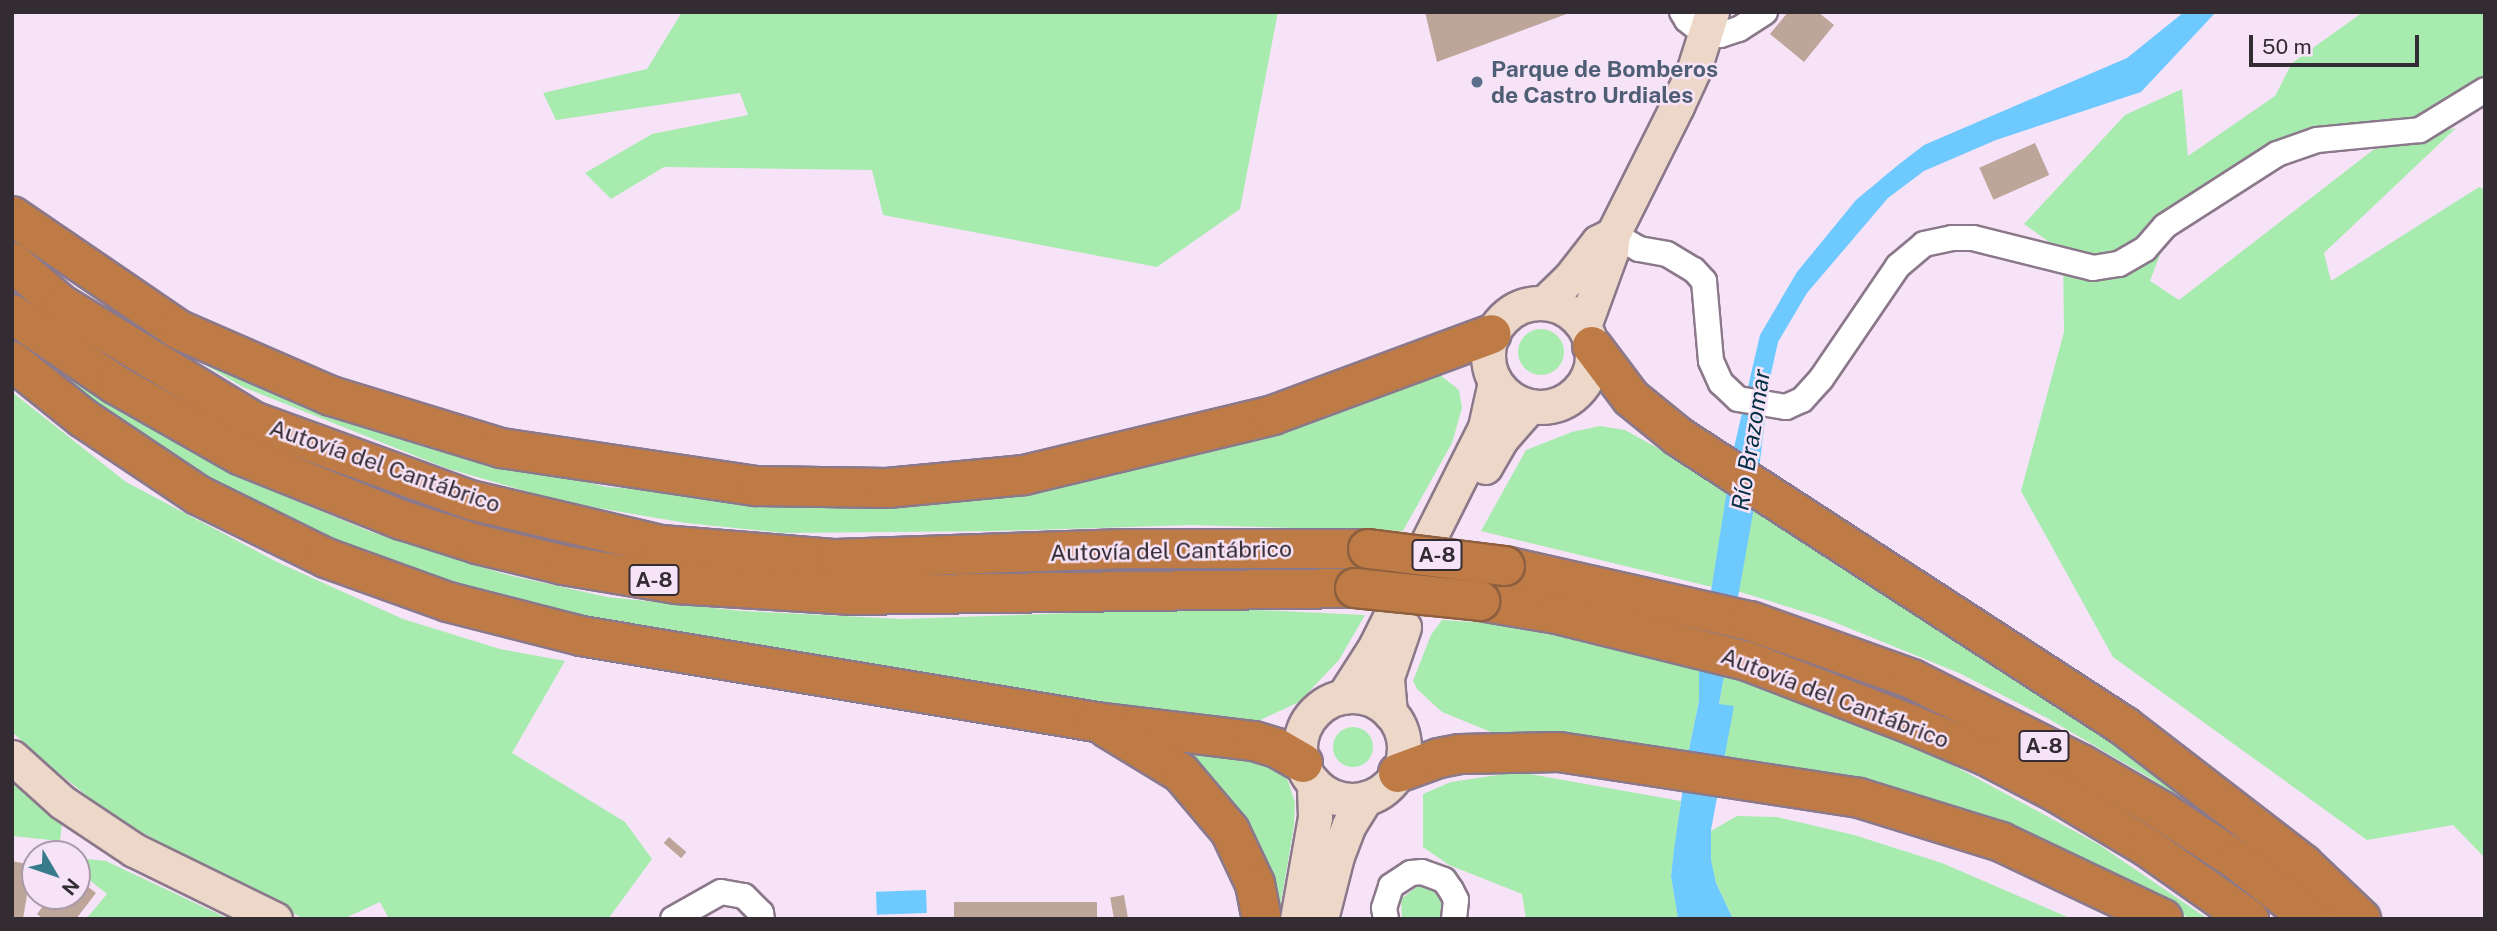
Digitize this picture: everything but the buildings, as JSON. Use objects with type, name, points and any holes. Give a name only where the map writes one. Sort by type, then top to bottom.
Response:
[{"type":"highway","points":[[12,216],[179,330],[331,396],[501,448],[756,486],[887,488],[1024,475],[1273,415],[1492,334]]},
{"type":"highway","name":"Autovía del Cantábrico","points":[[12,262],[62,305],[253,421],[470,500],[661,545],[836,559],[1125,549],[1368,549],[1505,566],[1750,621],[1912,680],[2081,764],[2162,811],[2239,862],[2312,919]]},
{"type":"highway","name":"Autovía del Cantábrico","points":[[12,314],[116,384],[240,455],[402,520],[477,544],[563,565],[676,584],[849,595],[1355,588],[1480,601],[1558,614],[1747,661],[1986,756],[2057,793],[2147,847],[2249,919]]},
{"type":"highway","points":[[1588,336],[1631,398],[1679,437],[2124,726],[2303,864],[2361,919]]},
{"type":"highway","points":[[12,361],[83,418],[198,495],[326,558],[448,602],[580,636],[1096,722],[1254,741],[1277,748],[1309,773]]},
{"type":"highway","points":[[1096,722],[1181,773],[1230,831],[1255,884],[1262,919]]},
{"type":"highway","points":[[1398,773],[1439,758],[1503,751],[1559,752],[1859,799],[2001,842],[2163,919]]},
{"type":"street","points":[[1682,12],[1687,20],[1709,23],[1720,35],[1739,29],[1765,12]]},
{"type":"street","points":[[1588,336],[1567,310],[1545,302],[1528,303],[1512,310],[1492,334],[1487,350],[1488,367],[1494,382],[1510,397],[1530,407],[1544,407],[1571,397],[1588,374],[1588,336],[1611,252],[1613,234],[1677,106],[1709,23]]},
{"type":"street","points":[[1613,234],[1639,249],[1667,254],[1694,270],[1704,281],[1712,361],[1721,383],[1738,399],[1786,407],[1802,400],[1821,379],[1898,266],[1924,244],[1952,238],[1973,238],[2070,264],[2093,268],[2119,264],[2145,249],[2165,226],[2277,154],[2317,140],[2420,130],[2485,90]]},
{"type":"street","points":[[1545,302],[1570,278],[1598,242],[1613,234]]},
{"type":"street","points":[[1297,919],[1315,817],[1302,734],[1317,710],[1343,697],[1375,647],[1485,427],[1494,382]]},
{"type":"street","points":[[1309,773],[1338,798],[1366,798],[1379,793],[1398,773],[1404,758],[1404,741],[1391,713],[1387,677],[1402,630],[1491,455],[1507,430],[1530,407]]},
{"type":"street","points":[[1343,697],[1369,699],[1391,713]]},
{"type":"street","points":[[12,757],[62,802],[134,850],[275,919]]},
{"type":"street","points":[[1321,919],[1337,856],[1349,825],[1366,798]]},
{"type":"street","points":[[1386,919],[1384,908],[1391,887],[1411,873],[1422,872],[1444,880],[1451,890],[1456,900],[1454,919]]},
{"type":"street","points":[[673,919],[721,892],[744,895],[761,913],[762,919]]},
{"type":"green space","points":[[682,12],[1278,12],[1240,209],[1157,267],[883,215],[872,170],[664,167],[611,199],[585,173],[652,134],[748,115],[740,93],[556,120],[543,93],[647,69]]},
{"type":"green space","points":[[2363,12],[2485,12],[2485,79],[2413,119],[2309,127],[2178,207],[2150,281],[2179,300],[2373,150],[2456,128],[2324,253],[2331,281],[2479,187],[2485,190],[2485,858],[2453,825],[2367,840],[2113,657],[2021,491],[2064,332],[2063,252],[2024,224],[2125,115],[2182,89],[2188,156],[2275,96],[2292,63]]},
{"type":"green space","points":[[114,299],[445,446],[606,487],[805,501],[1368,399],[1439,374],[1459,390],[1462,408],[1452,443],[1403,531],[1191,525],[996,531],[784,533],[686,523],[563,502],[446,468],[243,387],[106,307]]},
{"type":"green space","points":[[1541,329],[1557,336],[1564,352],[1557,368],[1541,375],[1525,368],[1518,352],[1525,336]]},
{"type":"green space","points":[[50,368],[205,457],[266,488],[371,532],[504,574],[607,597],[743,611],[902,619],[1215,608],[1365,615],[1339,660],[1299,702],[1254,723],[1155,720],[478,600],[301,533],[131,442]]},
{"type":"green space","points":[[12,392],[126,482],[277,562],[403,619],[500,649],[565,661],[512,753],[625,822],[652,859],[608,919],[389,919],[380,902],[343,919],[304,919],[115,818],[51,767],[12,732]]},
{"type":"green space","points":[[1600,426],[1625,430],[1728,487],[1712,587],[1481,531],[1526,450],[1572,432]]},
{"type":"green space","points":[[1755,502],[1957,629],[2277,860],[2150,778],[2047,718],[1959,673],[1824,618],[1737,591]]},
{"type":"green space","points":[[1442,620],[1488,623],[1652,654],[1699,667],[1699,701],[1688,754],[1496,734],[1442,712],[1417,689],[1413,681],[1431,635]]},
{"type":"green space","points":[[1724,675],[1808,702],[1938,757],[2098,844],[2208,919],[2191,919],[2081,863],[1726,761],[1719,705]]},
{"type":"green space","points":[[1353,727],[1361,728],[1367,733],[1372,739],[1372,755],[1367,761],[1361,766],[1353,767],[1345,766],[1339,761],[1334,755],[1333,747],[1334,739],[1339,733],[1345,728]]},
{"type":"green space","points":[[1157,743],[1263,761],[1283,774],[1288,781],[1295,803],[1294,826],[1278,919]]},
{"type":"green space","points":[[1518,772],[1681,801],[1671,876],[1678,919],[1526,919],[1522,894],[1449,865],[1423,847],[1423,794],[1451,782]]},
{"type":"green space","points":[[12,781],[62,824],[60,840],[12,836]]},
{"type":"green space","points":[[1737,816],[1777,817],[1854,835],[1942,863],[2072,919],[1733,919],[1716,883],[1710,860],[1711,831]]},
{"type":"green space","points":[[91,859],[106,861],[229,919],[86,919],[107,894],[91,881]]},
{"type":"green space","points":[[1418,886],[1433,889],[1438,894],[1443,908],[1441,919],[1402,919],[1401,899]]},
{"type":"water","name":"Río Brazomar","points":[[2184,12],[2216,12],[2141,92],[1996,140],[1924,171],[1888,198],[1807,293],[1778,342],[1770,378],[1755,502],[1719,704],[1734,706],[1711,830],[1711,860],[1716,883],[1733,919],[1678,919],[1671,876],[1688,754],[1699,701],[1699,667],[1733,452],[1760,335],[1797,272],[1856,200],[1924,145],[2127,58]]},
{"type":"water","points":[[926,890],[927,913],[877,915],[876,892]]},
{"type":"place","name":"Parque de Bomberos de Castro Urdiales","points":[[1477,82]]}]
